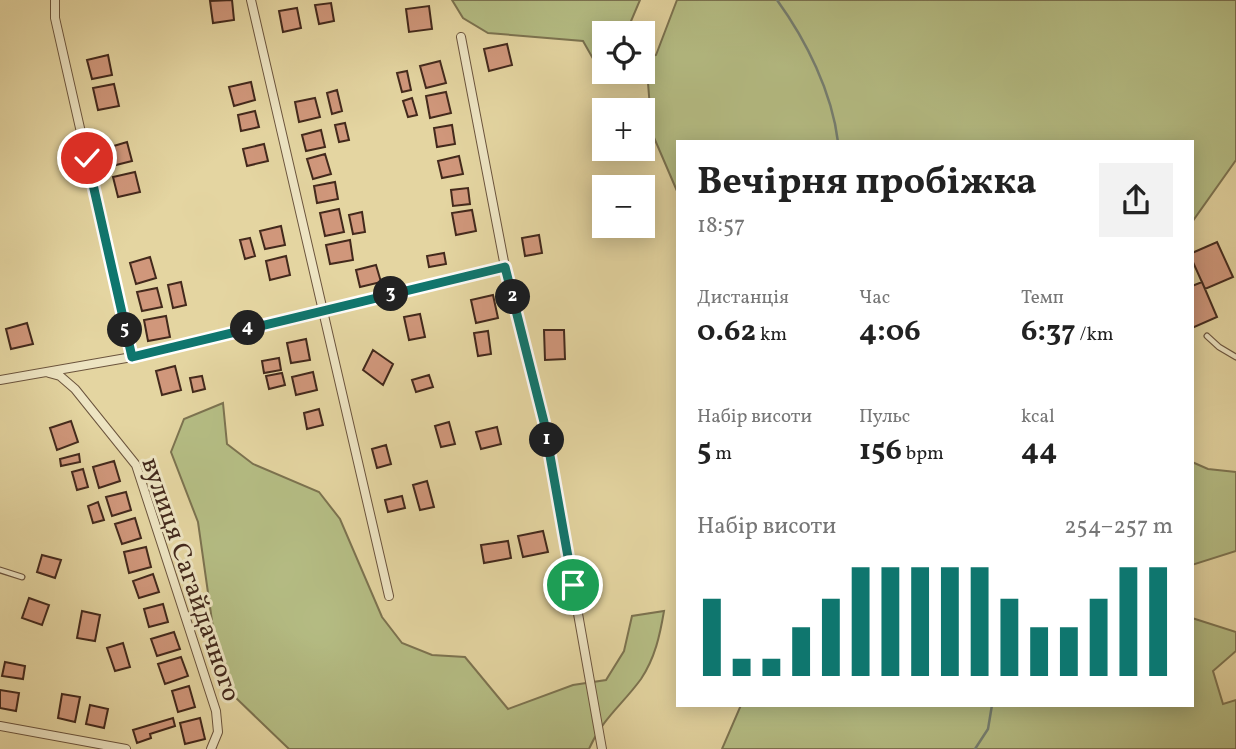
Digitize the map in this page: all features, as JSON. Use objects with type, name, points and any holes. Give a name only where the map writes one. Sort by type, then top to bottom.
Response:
[{"type":"street","points":[[55,0],[55,18],[132,357]]},
{"type":"street","points":[[251,0],[389,596]]},
{"type":"street","points":[[461,37],[505,267],[544,422],[602,749]]},
{"type":"street","points":[[0,380],[132,357],[505,267]]},
{"type":"street","name":"вулиця Сагайдачного","points":[[47,373],[60,376],[75,389],[136,464],[216,711],[218,732],[211,749]]},
{"type":"street","points":[[0,726],[126,749]]},
{"type":"lane","points":[[1207,336],[1236,357]]},
{"type":"lane","points":[[0,570],[22,577]]},
{"type":"green space","points":[[452,0],[640,0],[631,21],[592,21],[592,57],[583,41],[488,33],[463,18]]},
{"type":"green space","points":[[677,0],[1236,0],[1236,160],[1194,219],[1194,140],[676,140],[676,189],[655,140],[655,98],[649,98],[648,84],[655,84],[655,55]]},
{"type":"green space","points":[[223,403],[227,444],[253,464],[319,492],[340,519],[382,617],[402,643],[432,655],[465,657],[508,709],[573,685],[606,680],[624,651],[632,616],[664,611],[656,646],[646,671],[600,729],[589,749],[289,749],[236,698],[213,628],[198,522],[171,452],[184,419]]},
{"type":"green space","points":[[1194,463],[1208,469],[1236,472],[1236,551],[1194,564]]},
{"type":"green space","points":[[1194,619],[1236,632],[1236,651],[1213,671],[1223,704],[1236,700],[1236,749],[722,749],[740,707],[1194,707]]},
{"type":"building","points":[[232,0],[234,20],[213,23],[210,1]]},
{"type":"building","points":[[331,3],[334,21],[319,24],[315,5]]},
{"type":"building","points":[[429,6],[432,29],[409,32],[406,9]]},
{"type":"building","points":[[297,8],[301,28],[283,32],[279,11]]},
{"type":"building","points":[[507,44],[512,65],[489,71],[484,49]]},
{"type":"building","points":[[108,55],[112,75],[92,79],[87,60]]},
{"type":"building","points":[[440,61],[446,83],[426,88],[420,66]]},
{"type":"building","points":[[407,71],[411,90],[402,92],[397,73]]},
{"type":"building","points":[[251,82],[255,100],[234,106],[229,87]]},
{"type":"building","points":[[114,84],[119,106],[98,110],[93,88]]},
{"type":"building","points":[[337,90],[342,111],[332,114],[327,93]]},
{"type":"building","points":[[446,92],[451,113],[430,118],[426,96]]},
{"type":"building","points":[[315,98],[320,117],[299,122],[295,102]]},
{"type":"building","points":[[412,98],[417,115],[408,117],[403,101]]},
{"type":"building","points":[[255,111],[259,127],[241,131],[238,115]]},
{"type":"building","points":[[345,123],[349,140],[339,142],[335,125]]},
{"type":"building","points":[[452,125],[455,144],[437,147],[434,128]]},
{"type":"building","points":[[321,130],[325,147],[306,151],[302,135]]},
{"type":"building","points":[[127,142],[132,161],[112,166],[107,148]]},
{"type":"building","points":[[264,144],[268,161],[247,166],[243,149]]},
{"type":"building","points":[[325,154],[331,174],[313,179],[307,159]]},
{"type":"building","points":[[459,156],[463,174],[442,178],[438,161]]},
{"type":"building","points":[[135,172],[140,192],[118,197],[113,177]]},
{"type":"building","points":[[335,182],[338,199],[317,203],[314,186]]},
{"type":"building","points":[[468,188],[470,204],[453,206],[451,190]]},
{"type":"building","points":[[339,209],[344,232],[325,236],[320,213]]},
{"type":"building","points":[[472,210],[476,231],[456,235],[452,213]]},
{"type":"building","points":[[362,212],[365,232],[353,234],[349,215]]},
{"type":"building","points":[[281,226],[285,245],[265,249],[260,231]]},
{"type":"building","points":[[539,235],[542,253],[525,256],[522,238]]},
{"type":"building","points":[[250,238],[255,256],[245,259],[240,240]]},
{"type":"building","points":[[350,240],[353,260],[330,264],[326,245]]},
{"type":"building","points":[[1217,242],[1233,277],[1205,289],[1194,264],[1194,252]]},
{"type":"building","points":[[444,253],[446,264],[429,267],[427,256]]},
{"type":"building","points":[[286,256],[290,275],[270,280],[266,261]]},
{"type":"building","points":[[150,257],[156,278],[136,284],[130,263]]},
{"type":"building","points":[[376,265],[381,282],[360,287],[356,270]]},
{"type":"building","points":[[181,282],[186,305],[173,308],[168,285]]},
{"type":"building","points":[[1202,282],[1217,317],[1194,327],[1194,285]]},
{"type":"building","points":[[157,288],[162,307],[142,311],[137,292]]},
{"type":"building","points":[[493,295],[498,318],[476,323],[471,300]]},
{"type":"building","points":[[420,314],[425,337],[409,340],[404,317]]},
{"type":"building","points":[[166,316],[170,337],[148,341],[144,320]]},
{"type":"building","points":[[27,323],[33,344],[11,349],[6,329]]},
{"type":"building","points":[[544,330],[564,330],[565,359],[545,360]]},
{"type":"building","points":[[488,331],[491,354],[478,356],[474,333]]},
{"type":"building","points":[[306,339],[310,360],[291,363],[287,343]]},
{"type":"building","points":[[373,350],[393,364],[383,385],[363,370]]},
{"type":"building","points":[[279,358],[281,370],[264,373],[262,361]]},
{"type":"building","points":[[175,366],[181,390],[162,395],[156,371]]},
{"type":"building","points":[[313,372],[317,390],[296,395],[292,377]]},
{"type":"building","points":[[282,373],[285,385],[269,389],[266,376]]},
{"type":"building","points":[[429,375],[433,387],[416,392],[412,380]]},
{"type":"building","points":[[202,376],[205,389],[193,392],[190,378]]},
{"type":"building","points":[[319,409],[323,425],[307,429],[304,413]]},
{"type":"building","points":[[71,421],[78,442],[57,450],[50,428]]},
{"type":"building","points":[[449,422],[455,444],[441,447],[435,426]]},
{"type":"building","points":[[497,427],[501,444],[481,449],[476,432]]},
{"type":"building","points":[[386,445],[391,464],[377,468],[372,449]]},
{"type":"building","points":[[79,454],[80,462],[61,466],[60,459]]},
{"type":"building","points":[[114,461],[120,481],[99,488],[93,467]]},
{"type":"building","points":[[83,469],[88,487],[77,490],[72,472]]},
{"type":"building","points":[[427,481],[434,507],[420,510],[413,485]]},
{"type":"building","points":[[126,492],[131,510],[112,516],[106,497]]},
{"type":"building","points":[[402,496],[405,508],[388,512],[385,500]]},
{"type":"building","points":[[98,502],[104,520],[93,523],[88,506]]},
{"type":"building","points":[[135,518],[141,538],[122,544],[115,524]]},
{"type":"building","points":[[543,531],[548,552],[523,557],[518,536]]},
{"type":"building","points":[[508,541],[511,558],[484,563],[481,545]]},
{"type":"building","points":[[146,547],[151,567],[129,573],[124,552]]},
{"type":"building","points":[[42,555],[61,560],[55,578],[37,572]]},
{"type":"building","points":[[153,574],[159,592],[139,598],[133,581]]},
{"type":"building","points":[[29,598],[49,605],[42,625],[22,618]]},
{"type":"building","points":[[163,604],[168,622],[149,627],[144,609]]},
{"type":"building","points":[[82,611],[100,615],[95,641],[77,638]]},
{"type":"building","points":[[174,632],[180,649],[157,656],[151,639]]},
{"type":"building","points":[[123,643],[130,667],[115,671],[107,648]]},
{"type":"building","points":[[181,657],[188,676],[165,684],[158,664]]},
{"type":"building","points":[[5,662],[25,666],[23,679],[2,676]]},
{"type":"building","points":[[189,686],[195,707],[178,712],[172,691]]},
{"type":"building","points":[[0,690],[19,693],[16,711],[0,708]]},
{"type":"building","points":[[62,694],[80,697],[75,722],[58,718]]},
{"type":"building","points":[[90,705],[108,709],[104,728],[86,724]]},
{"type":"building","points":[[173,718],[175,726],[150,734],[151,738],[137,743],[133,730]]},
{"type":"building","points":[[200,718],[205,739],[185,744],[180,723]]},
{"type":"waterway","points":[[777,0],[816,67],[830,104],[838,140]]},
{"type":"waterway","points":[[975,749],[988,729],[992,707]]},
{"type":"route","points":[[87,158],[132,357],[505,267],[544,422],[573,585]]}]
